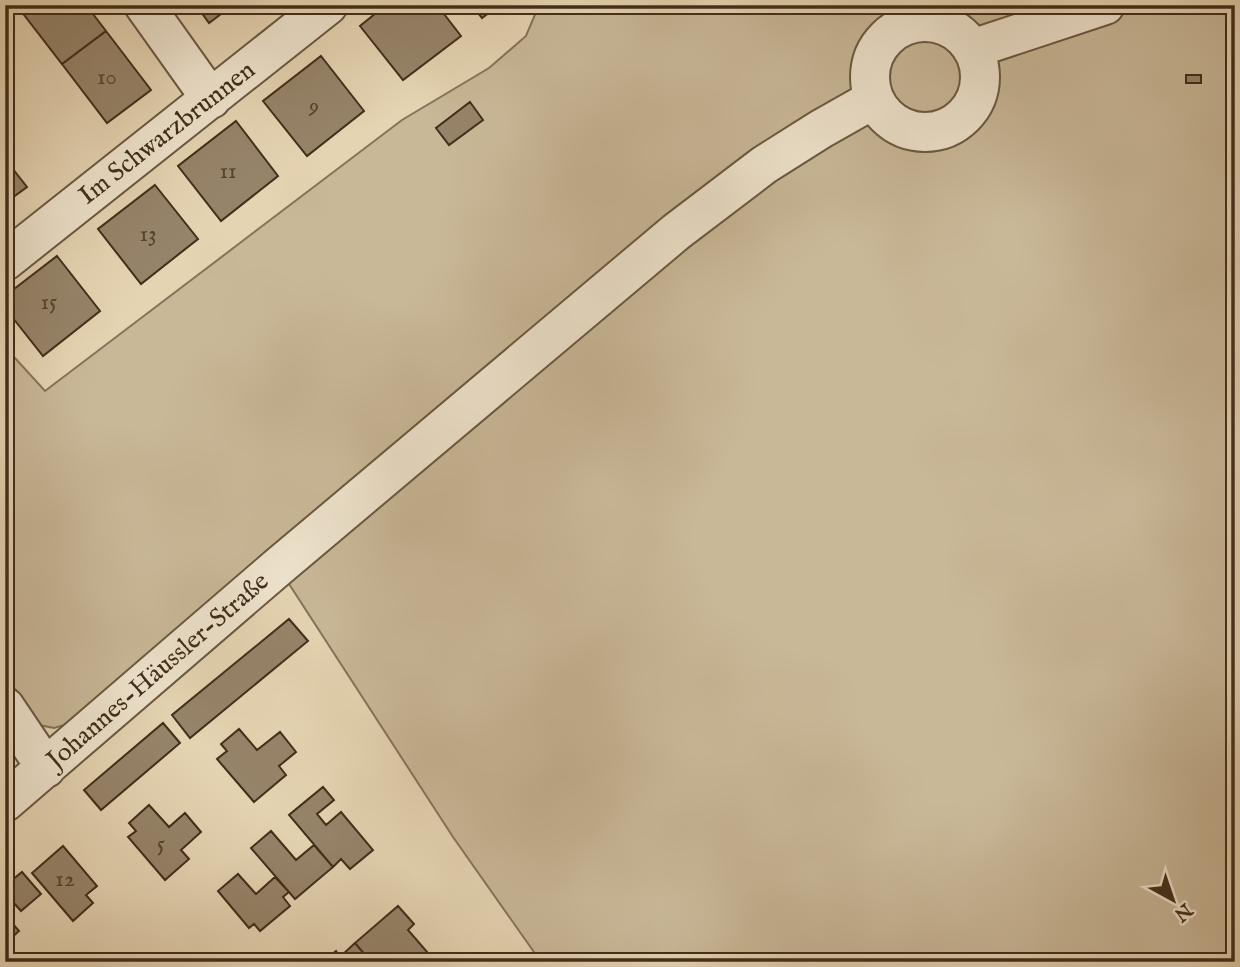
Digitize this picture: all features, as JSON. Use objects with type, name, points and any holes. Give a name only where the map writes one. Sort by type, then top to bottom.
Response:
[{"type":"street","points":[[144,5],[211,99]]},
{"type":"street","name":"Im Schwarzbrunnen","points":[[5,261],[328,5]]},
{"type":"street","points":[[972,48],[1105,5]]},
{"type":"street","points":[[907,15],[919,22],[943,24],[961,33],[972,48],[979,65],[981,87],[968,113],[945,130],[927,133],[903,129],[884,115],[874,99],[870,83],[872,63],[879,46],[907,15]]},
{"type":"street","name":"Johannes-Häussler-Straße","points":[[5,802],[278,567],[676,232],[764,165],[874,99]]},
{"type":"street","points":[[5,707],[46,768]]},
{"type":"shaded area","points":[[539,5],[1235,5],[1235,962],[541,962],[453,837],[278,567],[85,719],[54,728],[39,725],[5,674],[5,347],[45,391],[402,120],[489,68],[526,36]]},
{"type":"building","points":[[86,5],[106,31],[62,64],[18,7]]},
{"type":"building","points":[[196,5],[233,5],[209,23]]},
{"type":"building","points":[[386,5],[437,5],[461,36],[403,80],[360,26]]},
{"type":"building","points":[[472,5],[499,5],[482,18]]},
{"type":"building","points":[[106,31],[151,90],[107,123],[62,64]]},
{"type":"building","points":[[1231,54],[1235,55],[1235,82],[1228,81]]},
{"type":"building","points":[[321,56],[364,111],[307,156],[263,101]]},
{"type":"building","points":[[1186,75],[1201,75],[1201,83],[1186,83]]},
{"type":"building","points":[[470,102],[483,120],[449,145],[436,128]]},
{"type":"building","points":[[236,121],[278,176],[221,221],[178,166]]},
{"type":"building","points":[[5,159],[27,187],[5,203]]},
{"type":"building","points":[[155,185],[198,239],[141,284],[98,229]]},
{"type":"building","points":[[57,256],[100,311],[43,356],[5,308],[5,296]]},
{"type":"building","points":[[289,619],[308,641],[190,738],[172,715]]},
{"type":"building","points":[[163,723],[180,743],[101,810],[84,790]]},
{"type":"building","points":[[239,729],[257,750],[280,732],[296,752],[279,766],[286,775],[254,802],[217,759],[227,751],[221,744]]},
{"type":"building","points":[[323,787],[334,800],[317,814],[326,825],[341,812],[373,850],[350,869],[341,859],[333,867],[289,815]]},
{"type":"building","points":[[149,805],[169,827],[185,813],[201,832],[181,850],[189,859],[165,880],[128,837],[136,831],[129,823]]},
{"type":"building","points":[[271,831],[296,860],[314,845],[333,867],[295,899],[251,848]]},
{"type":"building","points":[[63,846],[97,886],[86,895],[93,903],[73,921],[32,873]]},
{"type":"building","points":[[22,872],[41,894],[21,911],[5,893],[5,886]]},
{"type":"building","points":[[238,874],[256,894],[275,877],[289,892],[283,897],[290,906],[260,931],[254,924],[249,928],[218,891]]},
{"type":"building","points":[[398,906],[414,924],[408,930],[434,960],[432,962],[371,962],[355,943]]},
{"type":"building","points":[[5,915],[19,931],[8,941],[13,947],[5,954]]},
{"type":"building","points":[[355,943],[371,962],[323,962],[336,951],[340,957]]}]
